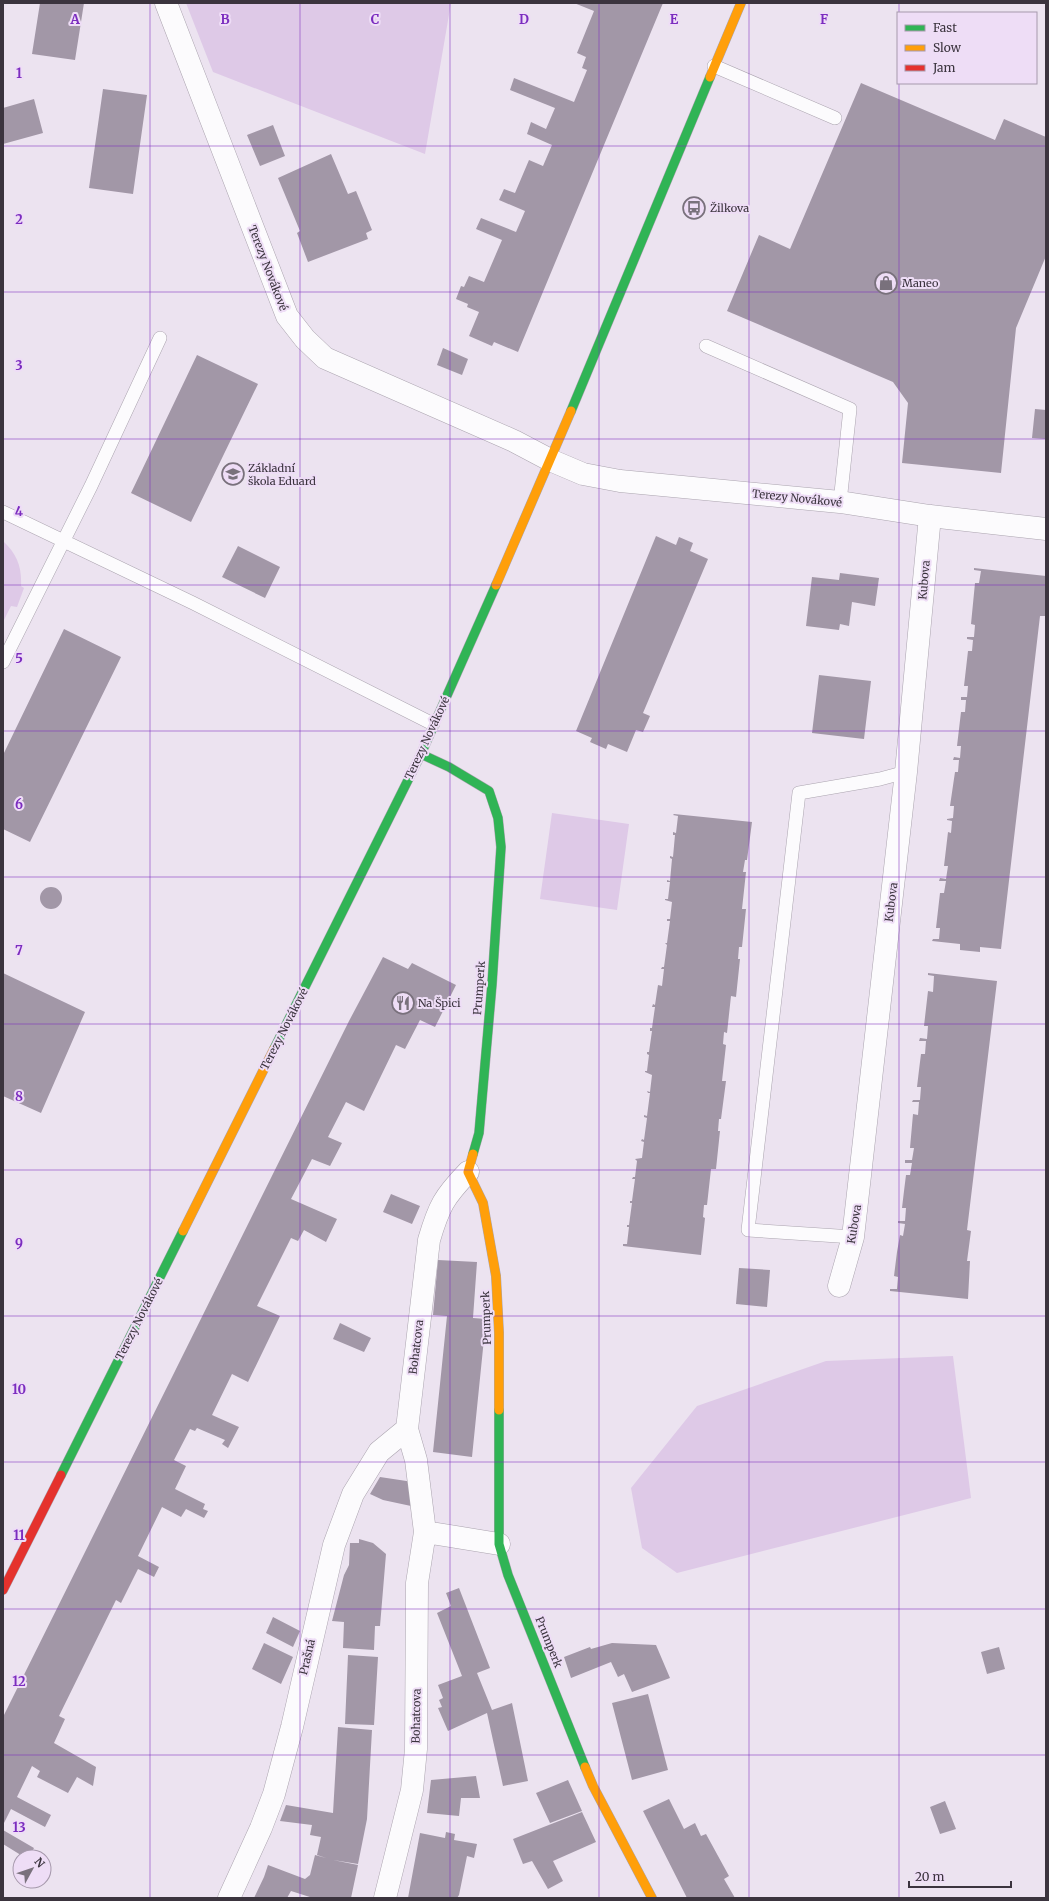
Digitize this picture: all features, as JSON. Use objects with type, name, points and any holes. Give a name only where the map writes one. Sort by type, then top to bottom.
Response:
[{"type":"street","name":"Terezy Novákové","points":[[166,3],[287,316],[305,339],[324,358],[514,441],[550,460],[583,474],[620,481],[840,502],[930,516],[1046,529]]},
{"type":"street","points":[[550,460],[741,3]]},
{"type":"street","name":"Terezy Novákové","points":[[3,1590],[421,754],[550,460]]},
{"type":"street","name":"Kubova","points":[[839,1286],[853,1237],[906,772],[930,516]]},
{"type":"street","name":"Prumperk","points":[[421,754],[449,767],[489,791],[498,818],[500,839],[492,984],[479,1133],[468,1172],[483,1203],[496,1276],[499,1333],[499,1544],[508,1575],[593,1786],[652,1898]]},
{"type":"street","name":"Bohatcova","points":[[385,1898],[412,1790],[416,1749],[417,1583],[425,1532],[416,1460],[407,1430],[429,1240],[437,1211],[450,1190],[468,1172]]},
{"type":"street","name":"Prašná","points":[[229,1898],[261,1828],[274,1794],[292,1727],[334,1545],[353,1494],[379,1452],[407,1430]]},
{"type":"street","points":[[425,1532],[499,1544]]},
{"type":"lane","points":[[714,66],[835,118]]},
{"type":"lane","points":[[3,662],[91,486],[160,338]]},
{"type":"lane","points":[[706,346],[850,409],[840,502]]},
{"type":"lane","points":[[3,512],[193,603],[433,724]]},
{"type":"lane","points":[[853,1237],[748,1230],[799,793],[880,779],[906,772]]},
{"type":"shaded area","points":[[186,3],[451,3],[425,154],[213,72]]},
{"type":"shaded area","points":[[3,541],[18,561],[21,573],[21,586],[24,588],[17,607],[11,606],[3,622]]},
{"type":"shaded area","points":[[552,813],[629,824],[617,910],[540,899]]},
{"type":"shaded area","points":[[953,1356],[971,1498],[677,1573],[642,1548],[631,1488],[697,1406],[826,1361]]},
{"type":"building","points":[[40,3],[84,3],[75,60],[32,54]]},
{"type":"building","points":[[574,3],[663,3],[518,352],[494,342],[492,346],[469,336],[479,312],[467,307],[468,304],[456,299],[461,286],[464,287],[469,276],[484,282],[502,240],[476,229],[481,218],[516,232],[525,211],[499,200],[504,189],[515,193],[529,160],[543,166],[552,145],[527,134],[531,122],[546,129],[555,108],[510,90],[514,78],[574,102],[587,70],[582,68],[586,57],[577,53],[594,11]]},
{"type":"building","name":"Maneo","points":[[861,83],[995,140],[1004,119],[1046,137],[1046,256],[1016,328],[1001,473],[902,463],[908,403],[893,382],[727,311],[759,235],[790,249]]},
{"type":"building","points":[[103,89],[147,95],[133,194],[89,188]]},
{"type":"building","points":[[34,99],[43,133],[3,144],[3,108]]},
{"type":"building","points":[[273,125],[285,156],[260,166],[247,135]]},
{"type":"building","points":[[331,154],[348,194],[356,191],[372,230],[366,233],[368,239],[308,262],[297,233],[300,231],[278,178]]},
{"type":"building","points":[[443,348],[468,359],[462,375],[437,365]]},
{"type":"building","points":[[197,355],[258,384],[191,522],[131,493]]},
{"type":"building","points":[[1035,409],[1046,410],[1046,439],[1032,438]]},
{"type":"building","points":[[656,536],[676,545],[679,537],[693,543],[690,551],[708,559],[643,713],[650,716],[643,732],[636,730],[627,752],[608,744],[606,749],[590,742],[592,738],[576,731]]},
{"type":"building","points":[[238,546],[280,567],[265,598],[222,577]]},
{"type":"building","points":[[974,568],[1046,576],[1046,616],[1040,616],[1001,949],[980,947],[980,952],[960,950],[960,944],[932,941],[933,939],[939,939],[940,928],[936,928],[940,893],[944,893],[946,881],[939,881],[940,878],[946,879],[948,866],[944,866],[948,832],[951,833],[952,821],[947,819],[953,818],[954,806],[950,806],[955,772],[958,772],[959,760],[953,760],[954,757],[960,758],[961,746],[957,746],[961,712],[965,712],[966,700],[961,700],[961,697],[967,697],[968,686],[964,686],[968,651],[972,651],[973,640],[967,639],[967,637],[974,637],[975,625],[971,624],[975,583],[979,583],[981,571],[974,570]]},
{"type":"building","points":[[840,573],[879,578],[875,606],[852,602],[849,626],[840,624],[839,630],[806,626],[812,577],[839,580]]},
{"type":"building","points":[[64,629],[121,657],[30,842],[3,829],[3,755]]},
{"type":"building","points":[[819,675],[871,681],[864,739],[812,733]]},
{"type":"building","points":[[673,815],[752,822],[747,860],[745,860],[743,872],[746,872],[742,909],[746,909],[742,947],[739,947],[738,959],[740,959],[736,997],[731,996],[727,1033],[724,1032],[723,1044],[726,1045],[722,1081],[726,1081],[721,1119],[719,1119],[718,1131],[720,1131],[716,1169],[711,1169],[707,1205],[704,1205],[703,1217],[705,1218],[701,1255],[623,1246],[623,1244],[627,1244],[629,1227],[627,1227],[627,1225],[629,1225],[632,1203],[630,1203],[630,1201],[632,1201],[635,1179],[632,1179],[635,1177],[637,1161],[635,1159],[642,1158],[644,1142],[641,1141],[642,1139],[644,1140],[647,1118],[644,1117],[644,1115],[647,1116],[650,1093],[647,1091],[650,1092],[652,1075],[645,1071],[647,1071],[649,1055],[647,1052],[649,1052],[652,1031],[650,1031],[650,1028],[652,1028],[655,1007],[652,1007],[653,1004],[655,1005],[658,985],[662,986],[664,969],[661,969],[664,967],[667,945],[665,943],[667,943],[670,921],[667,921],[667,919],[670,919],[672,902],[665,899],[668,899],[670,882],[667,882],[667,880],[670,881],[672,859],[670,856],[673,857],[675,835],[673,835],[673,832],[676,833],[678,816]]},
{"type":"building","points":[[47,887],[55,887],[62,894],[62,902],[55,909],[47,909],[40,902],[40,894]]},
{"type":"building","points":[[383,957],[408,969],[412,963],[456,985],[435,1027],[420,1020],[405,1049],[396,1045],[364,1111],[346,1102],[328,1137],[342,1143],[330,1166],[312,1159],[291,1199],[337,1219],[326,1242],[304,1230],[298,1241],[291,1238],[257,1306],[280,1316],[248,1382],[232,1374],[212,1415],[239,1427],[228,1448],[222,1444],[225,1440],[197,1428],[195,1431],[190,1429],[174,1460],[186,1466],[175,1489],[205,1504],[203,1509],[208,1511],[204,1518],[186,1509],[181,1517],[162,1507],[138,1556],[159,1567],[154,1577],[138,1569],[121,1603],[116,1600],[59,1716],[65,1719],[54,1743],[96,1767],[93,1786],[77,1777],[68,1793],[37,1777],[40,1771],[32,1766],[17,1797],[51,1815],[45,1827],[11,1809],[3,1825],[3,1717],[349,1021]]},
{"type":"building","points":[[3,973],[85,1012],[41,1113],[3,1096]]},
{"type":"building","points":[[928,973],[997,981],[967,1230],[971,1231],[967,1261],[970,1261],[968,1299],[890,1291],[890,1289],[897,1289],[898,1277],[894,1276],[900,1235],[903,1236],[905,1224],[898,1223],[898,1221],[905,1221],[906,1208],[902,1208],[904,1191],[906,1175],[910,1175],[912,1163],[905,1163],[905,1160],[912,1160],[914,1148],[910,1148],[913,1114],[918,1115],[919,1102],[912,1102],[913,1100],[920,1100],[921,1087],[917,1087],[921,1054],[925,1054],[926,1041],[919,1041],[920,1038],[927,1039],[928,1026],[924,1026],[928,991],[933,992],[934,976],[928,975]]},
{"type":"building","points":[[391,1194],[420,1206],[412,1224],[383,1212]]},
{"type":"building","points":[[438,1260],[477,1262],[473,1318],[486,1319],[472,1457],[433,1452],[447,1316],[433,1315]]},
{"type":"building","points":[[739,1268],[770,1270],[767,1307],[736,1304]]},
{"type":"building","points":[[340,1323],[371,1338],[364,1352],[333,1339]]},
{"type":"building","points":[[380,1477],[413,1482],[411,1506],[383,1500],[370,1494]]},
{"type":"building","points":[[359,1539],[373,1543],[386,1554],[380,1626],[375,1626],[374,1650],[343,1648],[344,1622],[332,1621],[344,1575],[349,1565],[350,1543],[359,1543]]},
{"type":"building","points":[[459,1588],[490,1668],[477,1673],[492,1710],[512,1703],[528,1781],[503,1786],[487,1713],[448,1731],[438,1708],[442,1707],[439,1700],[443,1698],[438,1685],[462,1676],[437,1613],[451,1606],[446,1593]]},
{"type":"building","points":[[273,1617],[300,1631],[293,1647],[266,1633]]},
{"type":"building","points":[[264,1643],[293,1657],[281,1684],[252,1669]]},
{"type":"building","points":[[612,1643],[656,1645],[670,1678],[632,1692],[624,1674],[618,1677],[611,1662],[571,1678],[564,1657],[590,1647],[591,1649]]},
{"type":"building","points":[[999,1647],[1005,1669],[987,1674],[981,1652]]},
{"type":"building","points":[[348,1655],[378,1657],[374,1725],[345,1724]]},
{"type":"building","points":[[648,1694],[668,1770],[632,1780],[612,1703]]},
{"type":"building","points":[[338,1727],[372,1730],[367,1819],[358,1864],[333,1860],[358,1865],[351,1898],[313,1898],[291,1891],[287,1898],[254,1898],[268,1865],[305,1879],[310,1875],[315,1855],[326,1858],[317,1855],[321,1837],[310,1835],[312,1825],[280,1821],[286,1805],[333,1813]]},
{"type":"building","points":[[476,1776],[480,1798],[461,1798],[459,1816],[427,1813],[431,1780]]},
{"type":"building","points":[[568,1780],[582,1811],[550,1823],[536,1793]]},
{"type":"building","points":[[669,1799],[684,1829],[695,1823],[701,1836],[706,1834],[729,1876],[724,1879],[735,1898],[687,1898],[643,1811]]},
{"type":"building","points":[[945,1801],[956,1829],[940,1834],[930,1807]]},
{"type":"building","points":[[582,1812],[596,1842],[553,1861],[563,1881],[548,1889],[532,1861],[523,1864],[513,1839]]},
{"type":"building","points":[[3,1830],[34,1848],[12,1850],[3,1844]]},
{"type":"building","points":[[446,1832],[455,1834],[454,1840],[477,1844],[474,1858],[467,1856],[459,1895],[457,1898],[408,1898],[420,1833],[445,1838]]},
{"type":"traffic: fast","points":[[571,411],[710,77]]},
{"type":"traffic: fast","points":[[274,1049],[421,754],[496,585]]},
{"type":"traffic: fast","points":[[421,754],[449,767],[489,791],[498,818],[501,847],[492,984],[479,1133],[473,1154]]},
{"type":"traffic: fast","points":[[61,1475],[183,1231]]},
{"type":"traffic: fast","points":[[499,1410],[499,1544],[508,1575],[585,1767]]},
{"type":"traffic: slow","points":[[710,77],[741,3]]},
{"type":"traffic: slow","points":[[496,585],[571,411]]},
{"type":"traffic: slow","points":[[183,1231],[274,1049]]},
{"type":"traffic: slow","points":[[473,1154],[468,1172],[483,1203],[496,1276],[499,1333],[499,1410]]},
{"type":"traffic: slow","points":[[585,1767],[593,1786],[652,1898]]},
{"type":"traffic: jam","points":[[3,1590],[61,1475]]},
{"type":"place","name":"Žilkova","points":[[694,208]]},
{"type":"place","name":"Maneo","points":[[886,283]]},
{"type":"place","name":"Základní škola Eduard","points":[[233,474]]},
{"type":"place","name":"Na Špici","points":[[403,1003]]}]
